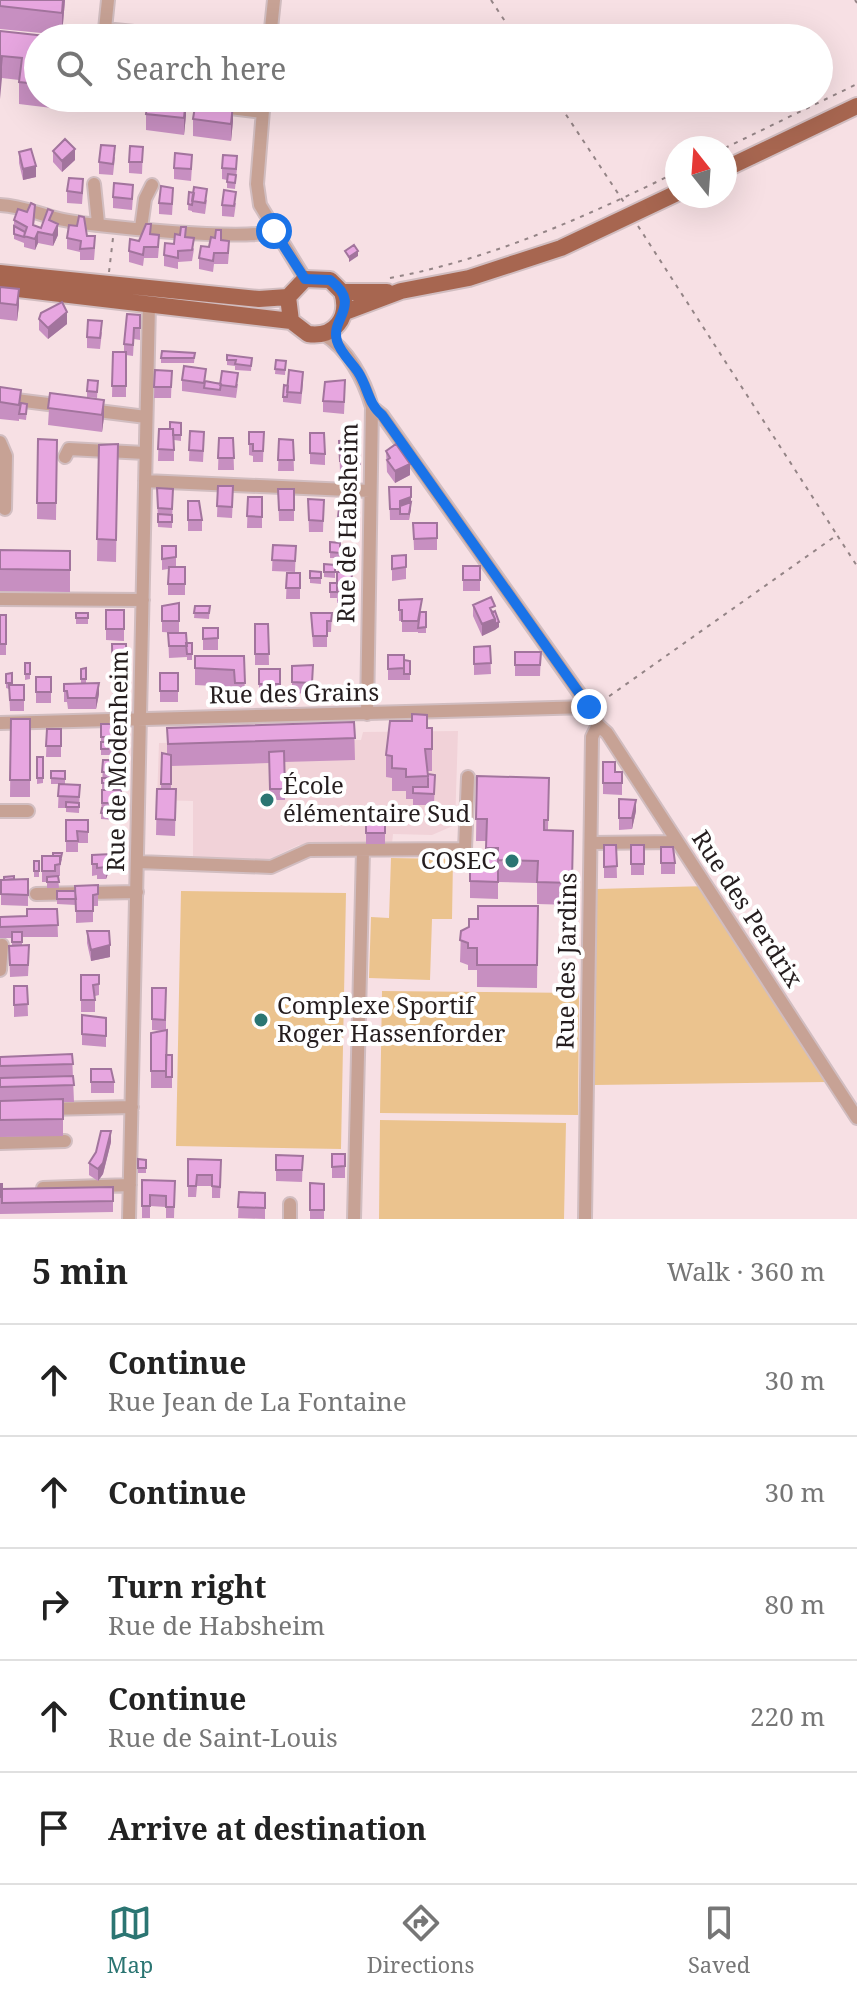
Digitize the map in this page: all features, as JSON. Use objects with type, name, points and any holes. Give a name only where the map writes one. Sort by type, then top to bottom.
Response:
[{"type":"main road","points":[[737,163],[857,106]]},
{"type":"main road","points":[[345,312],[401,291],[469,278],[561,248],[665,199]]},
{"type":"main road","points":[[0,273],[107,285],[149,297],[291,321],[308,334],[332,335],[345,312],[342,292],[330,280],[305,279],[288,297],[259,299],[149,297],[0,287]]},
{"type":"main road","points":[[342,292],[401,291]]},
{"type":"main road","points":[[288,297],[291,321]]},
{"type":"street","points":[[104,24],[108,0]]},
{"type":"street","points":[[271,24],[274,0]]},
{"type":"street","points":[[262,112],[257,184],[260,205],[305,279]]},
{"type":"street","points":[[94,184],[98,223]]},
{"type":"street","points":[[141,228],[145,199],[152,185]]},
{"type":"street","points":[[0,205],[24,206],[60,219],[141,228],[249,236],[274,231]]},
{"type":"street","name":"Rue de Modenheim","points":[[129,1219],[149,297]]},
{"type":"street","name":"Rue de Habsheim","points":[[332,335],[359,373],[372,407],[367,714]]},
{"type":"street","points":[[0,398],[146,417]]},
{"type":"street","points":[[372,407],[382,415],[589,707],[598,725]]},
{"type":"street","points":[[0,442],[6,456],[5,509]]},
{"type":"street","points":[[65,457],[69,449],[145,453]]},
{"type":"street","points":[[145,481],[370,491]]},
{"type":"street","points":[[0,599],[143,600]]},
{"type":"street","name":"Rue des Grains","points":[[0,723],[589,707]]},
{"type":"street","name":"Rue des Perdrix","points":[[598,725],[607,733],[857,1118]]},
{"type":"street","name":"Rue des Jardins","points":[[585,1219],[592,737],[598,725]]},
{"type":"street","points":[[138,862],[271,867],[309,850],[465,849],[468,777]]},
{"type":"street","points":[[0,811],[28,811]]},
{"type":"street","points":[[591,843],[677,842]]},
{"type":"street","points":[[354,1219],[363,850]]},
{"type":"street","points":[[36,894],[137,892]]},
{"type":"street","points":[[0,970],[2,945]]},
{"type":"street","points":[[29,1110],[132,1107]]},
{"type":"street","points":[[0,1143],[65,1141]]},
{"type":"street","points":[[29,1189],[130,1185]]},
{"type":"street","points":[[290,1204],[290,1219]]},
{"type":"path","points":[[491,0],[507,24]]},
{"type":"path","points":[[833,96],[857,84]]},
{"type":"path","points":[[564,112],[857,566]]},
{"type":"path","points":[[737,142],[799,112]]},
{"type":"path","points":[[381,280],[473,257],[622,199],[665,178]]},
{"type":"path","points":[[107,285],[115,225]]},
{"type":"path","points":[[589,707],[622,689],[837,535]]},
{"type":"shaded area","name":"École élémentaire Sud","points":[[458,731],[455,825],[432,835],[393,834],[392,844],[299,845],[265,861],[193,857],[193,801],[157,800],[159,743],[361,740],[363,732]]},
{"type":"shaded area","points":[[391,858],[453,859],[452,919],[432,919],[430,980],[369,978],[371,917],[389,918]]},
{"type":"shaded area","points":[[708,886],[828,1082],[594,1085],[597,889]]},
{"type":"shaded area","name":"Complexe Sportif Roger Hassenforder","points":[[181,891],[346,893],[341,1149],[176,1146]]},
{"type":"shaded area","points":[[382,991],[579,993],[578,1115],[380,1113]]},
{"type":"shaded area","points":[[380,1120],[566,1123],[564,1219],[379,1219]]},
{"type":"building","points":[[0,0],[63,0],[62,13],[0,6]]},
{"type":"building","points":[[0,31],[24,34],[24,83],[19,82],[22,58],[2,56],[0,77]]},
{"type":"building","points":[[146,112],[185,112],[184,118]]},
{"type":"building","points":[[194,112],[232,112],[231,124],[193,119]]},
{"type":"building","points":[[65,139],[75,149],[62,161],[53,151]]},
{"type":"building","points":[[101,145],[115,146],[113,164],[99,162]]},
{"type":"building","points":[[130,146],[143,147],[142,162],[129,162]]},
{"type":"building","points":[[31,149],[36,166],[23,169],[19,152]]},
{"type":"building","points":[[175,153],[192,155],[191,169],[174,168]]},
{"type":"building","points":[[223,155],[237,156],[236,169],[222,168]]},
{"type":"building","points":[[228,174],[236,175],[235,183],[227,182]]},
{"type":"building","points":[[69,178],[83,179],[82,193],[67,191]]},
{"type":"building","points":[[114,183],[133,185],[132,199],[113,197]]},
{"type":"building","points":[[161,186],[173,188],[172,204],[159,203]]},
{"type":"building","points":[[194,187],[207,189],[205,203],[192,201]]},
{"type":"building","points":[[224,190],[236,192],[234,206],[222,205]]},
{"type":"building","points":[[189,192],[194,193],[192,205],[188,204]]},
{"type":"building","points":[[31,203],[35,205],[33,225],[41,228],[48,209],[53,211],[49,220],[58,224],[53,235],[38,232],[35,239],[24,236],[27,227],[14,220],[18,209],[27,212]]},
{"type":"building","points":[[79,216],[84,217],[87,236],[95,236],[94,248],[80,249],[81,241],[67,238],[69,225],[77,226]]},
{"type":"building","points":[[146,224],[151,224],[150,234],[159,235],[158,247],[144,247],[143,255],[129,251],[130,239],[139,241]]},
{"type":"building","points":[[14,226],[25,232],[24,237],[14,234]]},
{"type":"building","points":[[181,227],[186,227],[185,237],[194,238],[192,250],[178,251],[178,258],[164,255],[165,243],[174,244],[175,234],[180,235]]},
{"type":"building","points":[[216,230],[221,230],[221,240],[229,241],[228,253],[214,253],[213,261],[199,258],[201,246],[209,247]]},
{"type":"building","points":[[354,245],[358,251],[349,257],[345,251]]},
{"type":"building","points":[[0,287],[19,289],[17,305],[0,303]]},
{"type":"building","points":[[62,302],[67,312],[48,328],[39,319],[41,313]]},
{"type":"building","points":[[127,314],[140,315],[140,328],[134,328],[133,345],[124,344]]},
{"type":"building","points":[[88,320],[102,321],[100,338],[87,337]]},
{"type":"building","points":[[162,351],[195,353],[194,358],[161,358]]},
{"type":"building","points":[[113,352],[126,352],[126,386],[112,386]]},
{"type":"building","points":[[227,355],[252,358],[251,366],[235,364],[236,360],[227,360]]},
{"type":"building","points":[[276,360],[286,361],[285,370],[275,369]]},
{"type":"building","points":[[184,366],[206,369],[204,383],[182,380]]},
{"type":"building","points":[[155,370],[172,371],[171,387],[154,387]]},
{"type":"building","points":[[289,370],[303,372],[301,393],[287,392]]},
{"type":"building","points":[[222,371],[238,373],[236,387],[220,385]]},
{"type":"building","points":[[88,380],[98,381],[97,392],[87,391]]},
{"type":"building","points":[[345,380],[344,402],[323,401],[325,382]]},
{"type":"building","points":[[205,381],[221,384],[220,390],[204,388]]},
{"type":"building","points":[[284,385],[288,386],[287,397],[283,397]]},
{"type":"building","points":[[0,387],[21,390],[19,405],[0,402]]},
{"type":"building","points":[[50,393],[104,400],[102,415],[48,408]]},
{"type":"building","points":[[21,403],[27,404],[26,414],[19,414]]},
{"type":"building","points":[[170,422],[181,423],[181,435],[173,435]]},
{"type":"building","points":[[159,429],[173,429],[174,450],[158,449]]},
{"type":"building","points":[[190,431],[204,432],[203,451],[189,450]]},
{"type":"building","points":[[249,432],[264,432],[263,451],[253,451],[253,444],[249,444]]},
{"type":"building","points":[[310,433],[324,433],[325,454],[310,453]]},
{"type":"building","points":[[219,438],[233,438],[234,458],[218,458]]},
{"type":"building","points":[[38,439],[57,440],[56,503],[37,503]]},
{"type":"building","points":[[279,439],[293,440],[294,460],[278,460]]},
{"type":"building","points":[[354,440],[355,461],[340,461],[339,441]]},
{"type":"building","points":[[354,443],[359,443],[360,464],[355,463]]},
{"type":"building","points":[[118,444],[116,540],[97,539],[99,445]]},
{"type":"building","points":[[396,444],[410,464],[395,471],[387,460],[390,458],[386,451]]},
{"type":"building","points":[[218,486],[233,486],[232,507],[217,506]]},
{"type":"building","points":[[389,487],[411,487],[411,497],[400,501],[400,509],[390,509]]},
{"type":"building","points":[[157,488],[173,489],[172,509],[158,508]]},
{"type":"building","points":[[278,489],[294,489],[294,510],[279,510]]},
{"type":"building","points":[[248,497],[262,497],[262,517],[247,516]]},
{"type":"building","points":[[308,499],[324,500],[323,521],[309,520]]},
{"type":"building","points":[[340,499],[356,499],[356,518],[338,517]]},
{"type":"building","points":[[188,501],[199,501],[202,520],[188,520]]},
{"type":"building","points":[[411,502],[409,514],[400,514],[400,506]]},
{"type":"building","points":[[158,514],[172,515],[172,522],[158,522]]},
{"type":"building","points":[[347,523],[356,523],[355,533],[347,533]]},
{"type":"building","points":[[413,523],[437,523],[437,538],[414,539]]},
{"type":"building","points":[[330,542],[340,543],[340,553],[330,552]]},
{"type":"building","points":[[273,545],[296,546],[295,561],[272,560]]},
{"type":"building","points":[[162,546],[176,546],[176,557],[162,559]]},
{"type":"building","points":[[0,550],[70,551],[70,570],[0,569]]},
{"type":"building","points":[[406,555],[406,567],[392,569],[392,556]]},
{"type":"building","points":[[324,564],[335,565],[335,572],[324,572]]},
{"type":"building","points":[[463,566],[480,566],[480,580],[463,580]]},
{"type":"building","points":[[169,567],[185,567],[185,584],[168,584]]},
{"type":"building","points":[[310,571],[321,572],[321,578],[310,578]]},
{"type":"building","points":[[337,572],[352,572],[351,592],[337,592]]},
{"type":"building","points":[[287,573],[300,573],[300,588],[286,588]]},
{"type":"building","points":[[330,583],[337,583],[337,592],[330,592]]},
{"type":"building","points":[[491,597],[495,606],[490,608],[495,619],[482,624],[473,605]]},
{"type":"building","points":[[422,599],[418,621],[402,621],[399,600]]},
{"type":"building","points":[[179,603],[179,621],[162,621],[162,606]]},
{"type":"building","points":[[195,606],[210,606],[209,613],[194,613]]},
{"type":"building","points":[[106,610],[124,610],[124,629],[106,629]]},
{"type":"building","points":[[420,612],[426,612],[426,627],[418,628]]},
{"type":"building","points":[[76,613],[88,613],[88,618],[76,618]]},
{"type":"building","points":[[311,613],[332,613],[331,621],[327,621],[327,636],[313,636]]},
{"type":"building","points":[[0,615],[6,615],[6,644],[0,644]]},
{"type":"building","points":[[255,624],[268,624],[269,654],[255,654]]},
{"type":"building","points":[[203,628],[218,628],[218,638],[203,639]]},
{"type":"building","points":[[168,633],[186,633],[187,646],[169,646]]},
{"type":"building","points":[[186,643],[192,643],[192,654],[187,654]]},
{"type":"building","points":[[112,644],[126,644],[127,690],[113,690]]},
{"type":"building","points":[[490,646],[491,663],[474,664],[474,647]]},
{"type":"building","points":[[515,652],[541,652],[540,665],[515,665]]},
{"type":"building","points":[[388,655],[404,655],[404,668],[388,669]]},
{"type":"building","points":[[195,656],[244,656],[245,683],[235,683],[234,670],[195,668]]},
{"type":"building","points":[[404,660],[410,661],[410,674],[404,674]]},
{"type":"building","points":[[25,663],[30,663],[30,674],[25,674]]},
{"type":"building","points":[[313,665],[312,683],[292,682],[292,666]]},
{"type":"building","points":[[86,668],[86,679],[81,679],[81,669]]},
{"type":"building","points":[[259,669],[280,669],[280,684],[259,684]]},
{"type":"building","points":[[12,673],[12,683],[6,683],[6,674]]},
{"type":"building","points":[[160,673],[178,673],[178,691],[160,691]]},
{"type":"building","points":[[36,677],[51,677],[51,692],[36,692]]},
{"type":"building","points":[[99,683],[96,698],[68,698],[67,691],[64,691],[64,684]]},
{"type":"building","points":[[9,685],[24,685],[24,700],[10,700]]},
{"type":"building","points":[[412,714],[427,715],[427,728],[432,728],[432,749],[425,749],[428,776],[406,777],[406,769],[392,768],[392,756],[386,755],[390,721],[412,721]]},
{"type":"building","points":[[11,719],[30,719],[30,780],[10,780]]},
{"type":"building","points":[[354,722],[355,738],[168,744],[167,728]]},
{"type":"building","points":[[101,724],[119,724],[118,744],[108,744],[108,737],[101,737]]},
{"type":"building","points":[[47,729],[61,729],[61,746],[46,746]]},
{"type":"building","points":[[101,742],[108,742],[108,749],[101,749]]},
{"type":"building","points":[[284,751],[285,789],[270,789],[269,752]]},
{"type":"building","points":[[162,753],[171,755],[171,784],[161,784]]},
{"type":"building","points":[[37,757],[43,757],[43,778],[37,778]]},
{"type":"building","points":[[103,760],[118,760],[118,772],[102,772]]},
{"type":"building","points":[[603,762],[615,762],[615,772],[622,772],[622,783],[603,783]]},
{"type":"building","points":[[51,771],[65,771],[65,779],[51,778]]},
{"type":"building","points":[[428,774],[435,775],[434,794],[413,793],[413,787],[428,787]]},
{"type":"building","points":[[477,776],[549,778],[548,820],[544,820],[544,830],[573,831],[572,883],[537,882],[538,861],[498,860],[498,848],[486,848],[487,819],[476,819]]},
{"type":"building","points":[[102,778],[116,778],[116,783],[102,783]]},
{"type":"building","points":[[59,784],[80,785],[79,797],[58,796]]},
{"type":"building","points":[[157,789],[176,789],[175,820],[156,819]]},
{"type":"building","points":[[102,790],[121,790],[121,803],[102,803]]},
{"type":"building","points":[[619,799],[636,800],[632,818],[619,818]]},
{"type":"building","points":[[66,802],[79,803],[79,807],[66,807]]},
{"type":"building","points":[[102,808],[117,809],[115,815],[101,813]]},
{"type":"building","points":[[66,820],[88,820],[88,832],[77,831],[78,841],[66,841]]},
{"type":"building","points":[[366,824],[385,824],[385,833],[366,833]]},
{"type":"building","points":[[604,845],[616,845],[617,866],[604,867]]},
{"type":"building","points":[[631,845],[644,845],[644,864],[631,864]]},
{"type":"building","points":[[661,847],[673,847],[675,863],[661,863]]},
{"type":"building","points":[[470,853],[498,853],[498,882],[470,881]]},
{"type":"building","points":[[111,854],[106,867],[97,868],[97,864],[92,864],[92,855]]},
{"type":"building","points":[[42,856],[60,856],[60,864],[55,865],[55,871],[42,871]]},
{"type":"building","points":[[34,861],[39,861],[39,871],[34,871]]},
{"type":"building","points":[[58,876],[59,882],[47,882],[47,877]]},
{"type":"building","points":[[28,879],[28,895],[1,894],[1,880]]},
{"type":"building","points":[[98,885],[98,894],[93,895],[93,911],[76,911],[75,886]]},
{"type":"building","points":[[57,891],[75,891],[76,899],[57,899]]},
{"type":"building","points":[[478,906],[538,906],[537,965],[477,965],[477,948],[468,948],[468,943],[460,940],[461,931],[469,927],[469,919],[478,919]]},
{"type":"building","points":[[27,909],[57,909],[58,925],[0,927],[0,917],[27,916]]},
{"type":"building","points":[[87,931],[109,931],[110,945],[91,950]]},
{"type":"building","points":[[12,932],[22,932],[22,942],[12,942]]},
{"type":"building","points":[[29,945],[28,965],[10,965],[9,946]]},
{"type":"building","points":[[81,975],[99,975],[99,984],[93,985],[95,1000],[81,1000]]},
{"type":"building","points":[[14,986],[27,986],[28,1004],[14,1005]]},
{"type":"building","points":[[152,988],[166,988],[165,1020],[152,1019]]},
{"type":"building","points":[[82,1015],[106,1018],[106,1036],[82,1034]]},
{"type":"building","points":[[167,1030],[166,1071],[151,1071],[151,1033]]},
{"type":"building","points":[[72,1054],[73,1064],[0,1066],[0,1057]]},
{"type":"building","points":[[166,1055],[172,1055],[172,1077],[166,1077]]},
{"type":"building","points":[[91,1069],[111,1069],[114,1082],[91,1082]]},
{"type":"building","points":[[73,1076],[74,1085],[0,1087],[0,1078]]},
{"type":"building","points":[[63,1099],[63,1119],[0,1120],[0,1101]]},
{"type":"building","points":[[101,1131],[111,1131],[103,1163],[98,1169],[89,1163],[96,1152]]},
{"type":"building","points":[[332,1154],[345,1154],[345,1166],[332,1167]]},
{"type":"building","points":[[276,1155],[303,1156],[302,1170],[276,1170]]},
{"type":"building","points":[[138,1159],[146,1160],[146,1168],[138,1168]]},
{"type":"building","points":[[188,1159],[221,1160],[220,1187],[212,1186],[212,1175],[197,1175],[196,1186],[188,1186]]},
{"type":"building","points":[[142,1180],[175,1181],[174,1207],[166,1207],[166,1196],[150,1195],[150,1206],[142,1206]]},
{"type":"building","points":[[310,1183],[324,1184],[324,1210],[310,1210]]},
{"type":"building","points":[[113,1187],[113,1201],[2,1203],[2,1189]]},
{"type":"building","points":[[239,1192],[265,1193],[265,1208],[238,1207]]},
{"type":"place","name":"École élémentaire Sud","points":[[267,800]]},
{"type":"place","name":"COSEC","points":[[512,861]]},
{"type":"place","name":"Complexe Sportif Roger Hassenforder","points":[[261,1020]]},
{"type":"route","points":[[274,231],[305,279],[322,277],[337,285],[342,292],[345,312],[336,327],[337,342],[359,373],[372,407],[382,415],[589,707]]}]
